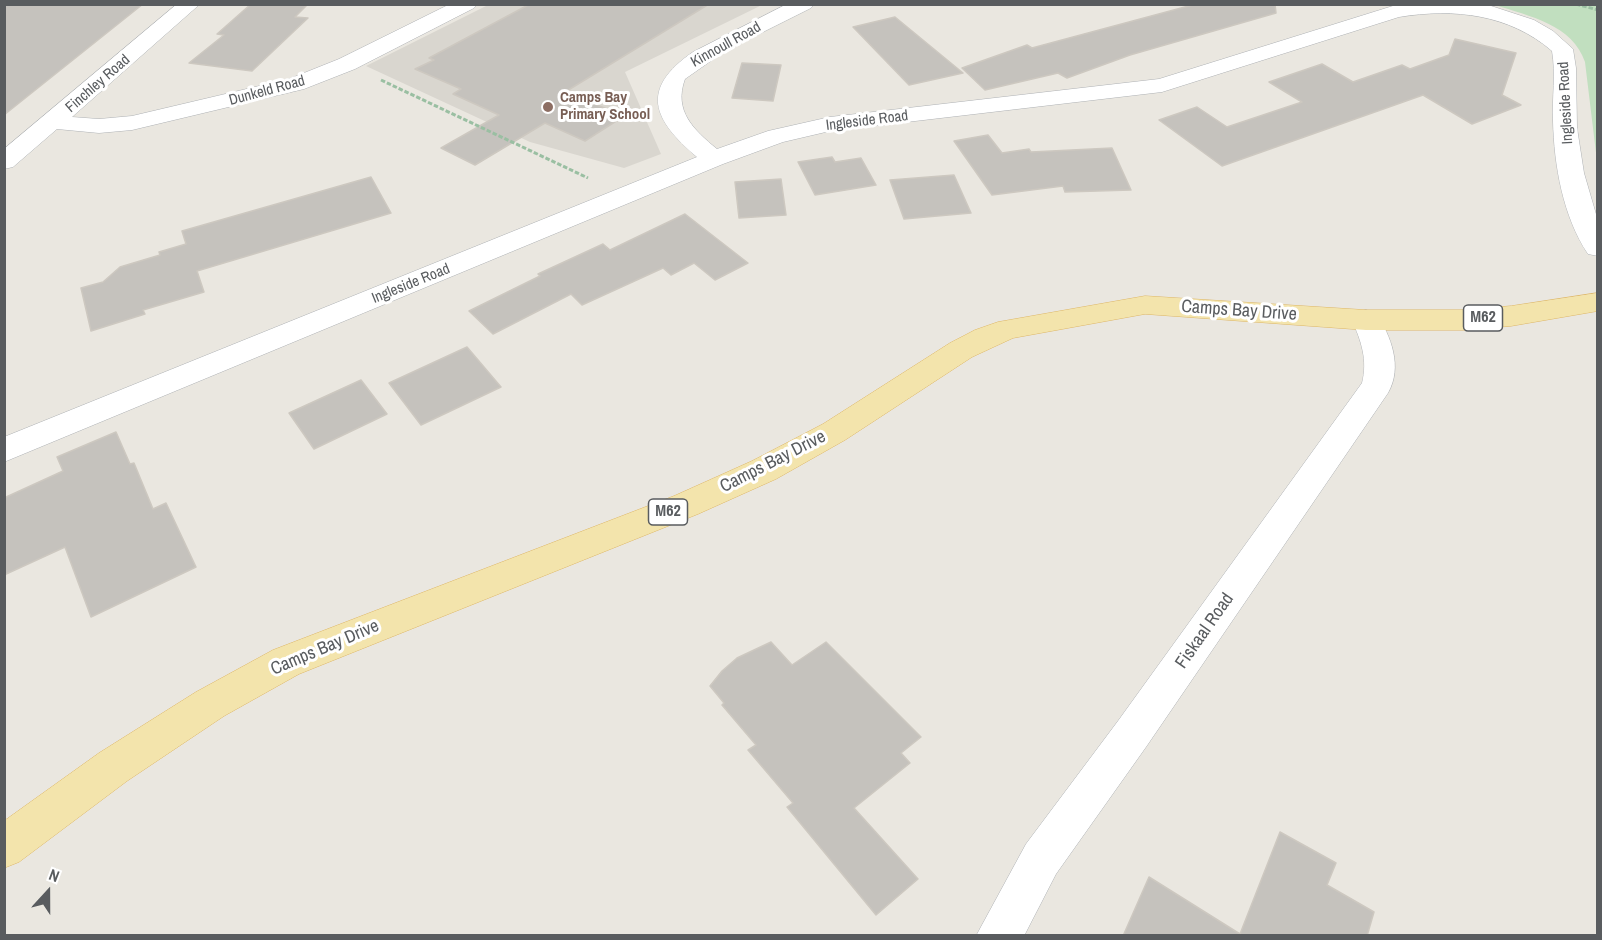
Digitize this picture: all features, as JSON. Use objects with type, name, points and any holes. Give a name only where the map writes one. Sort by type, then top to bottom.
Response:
[{"type":"main road","name":"Camps Bay Drive","points":[[4,847],[113,766],[210,704],[286,662],[686,505],[764,470],[834,432],[961,350],[985,337],[1008,329],[1145,305],[1366,320],[1465,320],[1511,316],[1598,302]]},
{"type":"street","name":"Finchley Road","points":[[4,162],[190,4]]},
{"type":"street","name":"Dunkeld Road","points":[[53,122],[99,126],[132,123],[296,84],[347,64],[467,4]]},
{"type":"street","name":"Kinnoull Road","points":[[714,159],[682,129],[670,107],[671,88],[675,78],[694,60],[804,4]]},
{"type":"street","name":"Ingleside Road","points":[[4,450],[714,159],[776,136],[830,124],[1162,85],[1411,7],[1447,5],[1495,13],[1518,20],[1546,36],[1562,49],[1565,128],[1571,171],[1581,210],[1598,249]]},
{"type":"street","name":"Fiskaal Road","points":[[999,936],[1041,859],[1132,734],[1377,385],[1382,372],[1380,354],[1366,320]]},
{"type":"path","points":[[1576,4],[1587,9],[1598,10]]},
{"type":"path","points":[[377,78],[598,183]]},
{"type":"shaded area","name":"Camps Bay Primary School","points":[[488,5],[762,5],[625,72],[661,154],[624,168],[530,142],[366,66]]},
{"type":"green space","points":[[1495,5],[1597,5],[1597,161],[1585,62],[1579,49],[1571,39],[1548,24]]},
{"type":"building","points":[[4,4],[143,4],[4,115]]},
{"type":"building","points":[[251,4],[308,4],[295,17],[308,18],[252,71],[189,63],[224,35],[217,34]]},
{"type":"building","name":"Camps Bay Primary School","points":[[530,4],[709,4],[565,92],[624,116],[585,141],[545,123],[475,165],[441,148],[499,115],[453,94],[461,89],[415,69],[434,60],[429,58]]},
{"type":"building","points":[[1196,4],[1275,4],[1276,13],[1130,55],[1067,78],[1058,73],[985,90],[962,68],[1027,45],[1032,48]]},
{"type":"building","points":[[895,17],[963,73],[909,85],[853,27]]},
{"type":"building","points":[[1455,39],[1516,53],[1502,95],[1521,105],[1472,124],[1423,95],[1222,166],[1159,120],[1197,107],[1227,127],[1302,102],[1269,82],[1322,64],[1353,82],[1402,65],[1410,69],[1449,55]]},
{"type":"building","points":[[742,63],[781,65],[773,101],[732,98]]},
{"type":"building","points":[[988,135],[1002,153],[1029,149],[1031,152],[1112,148],[1131,190],[1065,192],[1063,186],[992,195],[954,141]]},
{"type":"building","points":[[832,157],[835,162],[861,158],[876,185],[815,195],[798,162]]},
{"type":"building","points":[[954,175],[971,213],[904,219],[890,180]]},
{"type":"building","points":[[371,177],[391,213],[197,271],[204,292],[143,310],[145,314],[91,331],[81,288],[103,282],[120,267],[160,255],[159,252],[186,244],[182,231]]},
{"type":"building","points":[[781,179],[786,215],[739,218],[735,182]]},
{"type":"building","points":[[685,214],[748,263],[715,280],[694,263],[671,275],[663,268],[582,305],[571,294],[493,334],[469,311],[540,276],[538,274],[603,244],[610,250]]},
{"type":"building","points":[[467,347],[501,387],[421,425],[389,383]]},
{"type":"building","points":[[361,380],[387,414],[314,449],[289,413]]},
{"type":"building","points":[[116,432],[130,464],[134,463],[153,509],[166,503],[196,567],[91,617],[65,547],[4,575],[4,498],[63,471],[57,457]]},
{"type":"building","points":[[771,642],[792,665],[826,642],[921,737],[901,753],[910,763],[854,808],[918,879],[876,915],[787,807],[793,803],[748,750],[756,745],[722,705],[724,703],[710,686],[737,658]]},
{"type":"building","points":[[1280,832],[1336,863],[1327,885],[1374,912],[1367,936],[1123,936],[1149,877],[1240,934]]},
{"type":"place","name":"Camps Bay Primary School","points":[[548,107]]}]
